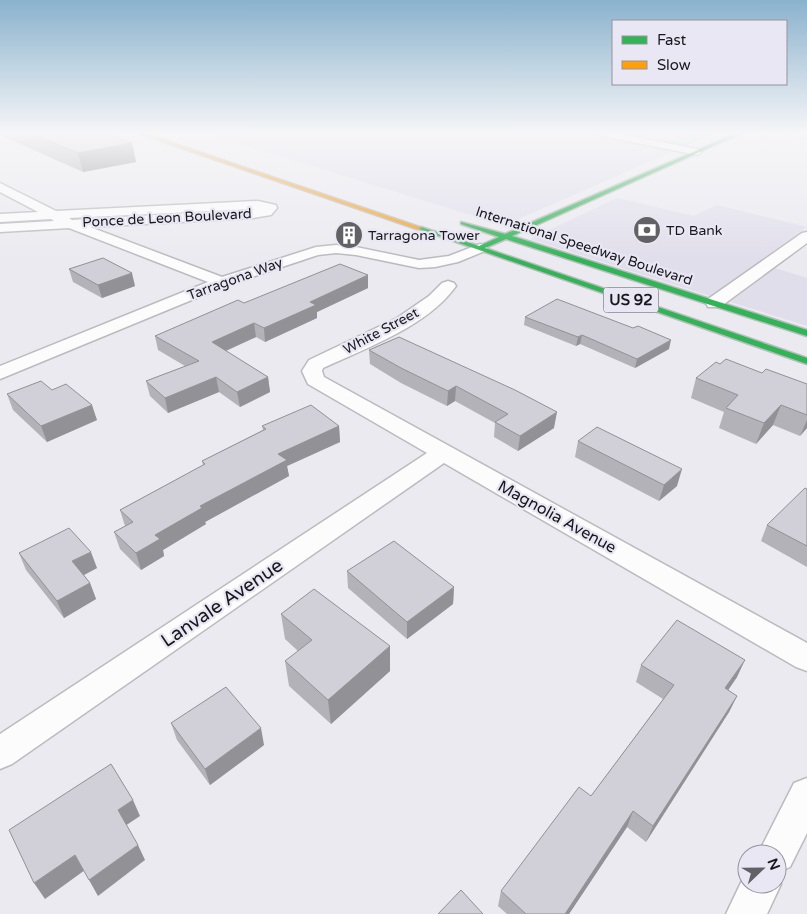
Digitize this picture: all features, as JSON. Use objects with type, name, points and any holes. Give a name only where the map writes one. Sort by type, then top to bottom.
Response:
[{"type":"main road","name":"US 92","points":[[268,176],[807,361]]},
{"type":"main road","points":[[480,248],[643,176]]},
{"type":"main road","name":"International Speedway Boulevard","points":[[456,220],[807,333]]},
{"type":"street","points":[[0,187],[70,224],[222,282]]},
{"type":"street","name":"Ponce de Leon Boulevard","points":[[0,218],[258,204],[271,208],[266,212],[253,214],[0,228]]},
{"type":"street","points":[[714,303],[807,236]]},
{"type":"street","name":"Tarragona Way","points":[[0,373],[222,282],[316,251],[327,249],[356,251],[419,264],[436,263],[480,248]]},
{"type":"street","name":"White Street","points":[[312,371],[316,364],[410,319],[437,298],[448,286]]},
{"type":"street","name":"Magnolia Avenue","points":[[312,371],[315,380],[807,658]]},
{"type":"street","name":"Lanvale Avenue","points":[[0,753],[443,453]]},
{"type":"street","points":[[782,844],[807,795]]},
{"type":"street","points":[[746,914],[757,894]]},
{"type":"shaded area","points":[[343,176],[618,176],[516,220],[490,221]]},
{"type":"shaded area","points":[[617,198],[694,216],[717,205],[807,227],[710,296],[530,239]]},
{"type":"shaded area","points":[[775,268],[807,278],[807,326],[730,302]]},
{"type":"building","points":[[103,258],[132,273],[98,285],[69,269]]},
{"type":"building","points":[[340,264],[368,275],[310,302],[316,305],[264,328],[254,323],[212,342],[268,377],[237,392],[216,377],[165,398],[146,381],[199,361],[155,336],[238,300],[244,303]]},
{"type":"building","points":[[557,299],[633,328],[638,326],[671,340],[637,359],[582,335],[578,337],[525,317]]},
{"type":"building","points":[[399,337],[515,390],[557,412],[520,436],[495,422],[508,414],[456,386],[448,391],[369,350]]},
{"type":"building","points":[[726,359],[762,373],[766,369],[807,384],[807,415],[781,405],[764,423],[726,408],[738,395],[696,378],[716,362],[720,364]]},
{"type":"building","points":[[41,381],[52,390],[66,384],[92,405],[41,426],[7,394]]},
{"type":"building","points":[[311,405],[339,426],[278,454],[287,460],[200,506],[202,508],[155,535],[160,539],[136,553],[114,532],[133,522],[120,510],[205,464],[202,461],[266,429],[262,426]]},
{"type":"building","points":[[597,427],[682,469],[664,485],[578,441]]},
{"type":"building","points":[[805,488],[807,489],[807,546],[767,525]]},
{"type":"building","points":[[69,528],[91,552],[72,561],[90,583],[57,601],[19,553]]},
{"type":"building","points":[[394,541],[454,587],[407,622],[347,571]]},
{"type":"building","points":[[314,589],[390,646],[328,700],[285,661],[312,640],[281,614]]},
{"type":"building","points":[[677,620],[745,660],[725,688],[737,696],[653,826],[633,811],[565,914],[526,914],[501,891],[579,787],[591,796],[674,685],[641,665]]},
{"type":"building","points":[[226,687],[261,728],[205,769],[171,723]]},
{"type":"building","points":[[111,764],[133,800],[118,810],[138,845],[89,880],[75,855],[34,883],[9,830]]},
{"type":"building","points":[[461,890],[483,914],[438,914]]},
{"type":"traffic: fast","points":[[480,248],[644,176]]},
{"type":"traffic: fast","points":[[463,223],[807,333]]},
{"type":"traffic: fast","points":[[419,228],[807,361]]},
{"type":"traffic: slow","points":[[265,176],[419,228]]},
{"type":"place","name":"TD Bank","points":[[647,230]]},
{"type":"place","name":"Tarragona Tower","points":[[349,235]]}]
